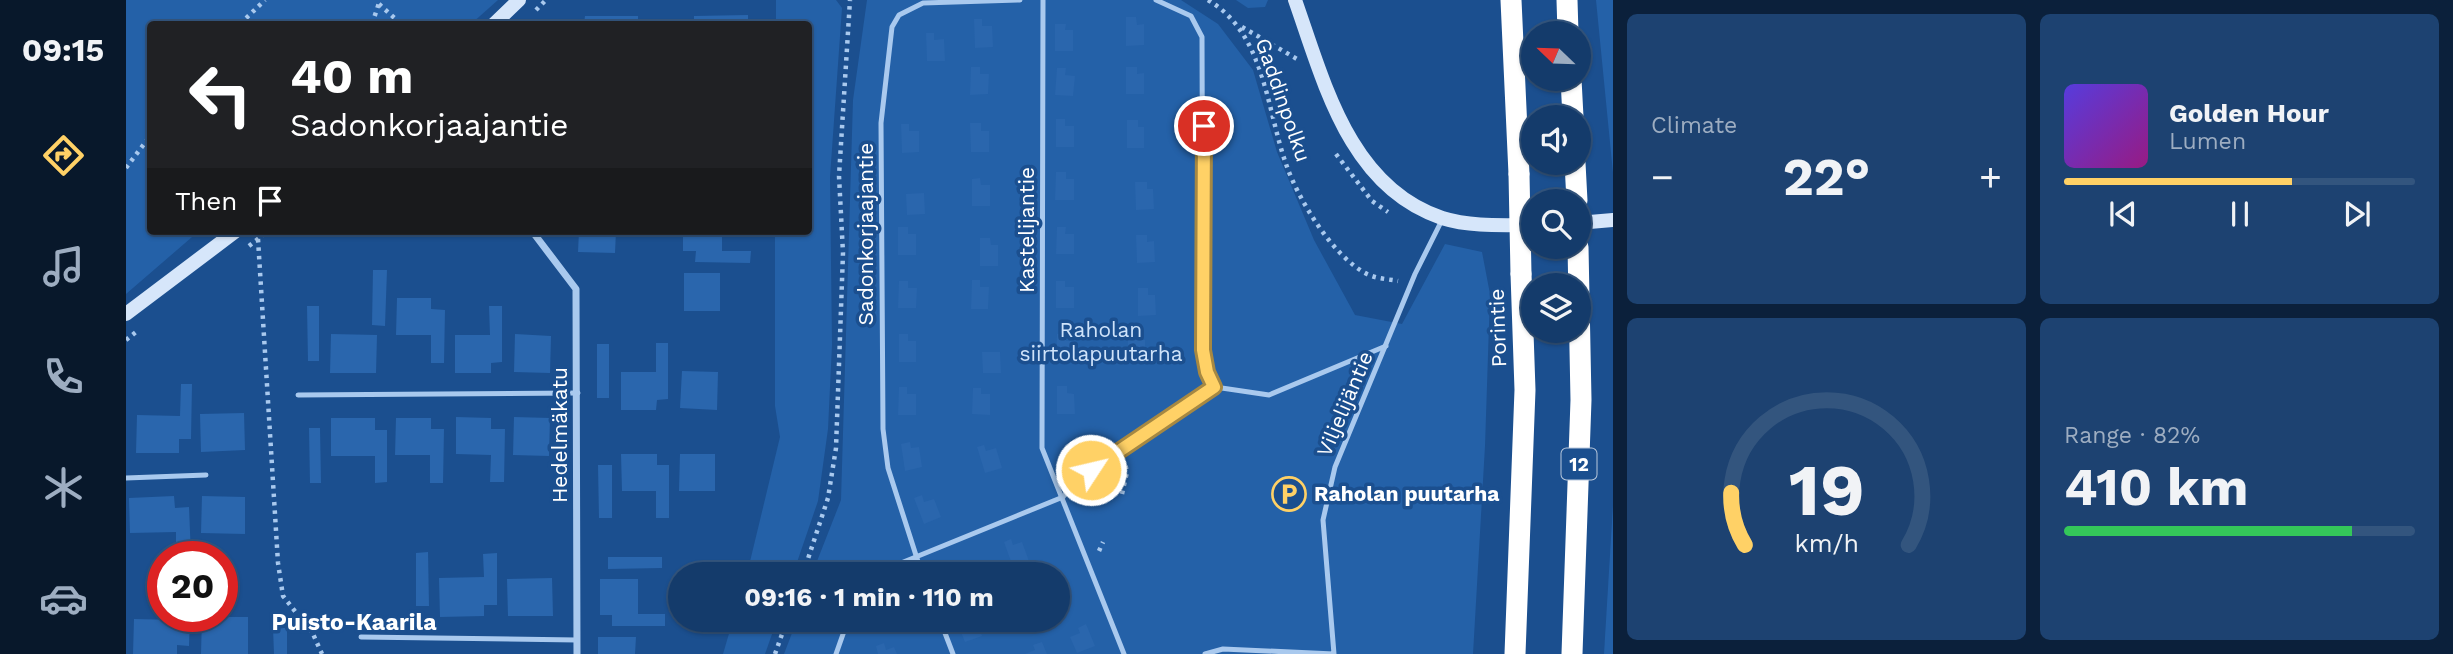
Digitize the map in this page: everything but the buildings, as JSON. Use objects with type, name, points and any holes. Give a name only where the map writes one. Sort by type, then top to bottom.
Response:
[{"type":"highway","name":"Porintie","points":[[1511,0],[1525,390],[1515,654]]},
{"type":"highway","points":[[1567,0],[1568,21]]},
{"type":"highway","name":"12","points":[[1572,654],[1581,400],[1578,259]]},
{"type":"street","points":[[497,21],[519,0]]},
{"type":"street","points":[[1295,0],[1335,110],[1355,147],[1373,171],[1401,195],[1443,218],[1492,225],[1521,225]]},
{"type":"street","points":[[1591,222],[1613,220]]},
{"type":"street","points":[[126,314],[231,235]]},
{"type":"street","name":"Hedelmäkatu","points":[[535,235],[576,289],[579,393],[577,654]]},
{"type":"lane","name":"Sadonkorjaajantie","points":[[918,562],[888,468],[883,429],[881,123],[892,27],[899,15],[923,4],[1020,0]]},
{"type":"lane","name":"Kastelijantie","points":[[1043,0],[1042,448],[1124,654]]},
{"type":"lane","points":[[1156,0],[1191,16],[1202,37],[1203,350],[1207,372],[1214,387]]},
{"type":"lane","name":"Viljelijäntie","points":[[1334,654],[1323,520],[1335,467],[1415,274],[1443,218]]},
{"type":"lane","points":[[906,562],[1063,497],[1075,481],[1214,387],[1269,395],[1386,345]]},
{"type":"lane","points":[[298,395],[579,393]]},
{"type":"lane","points":[[126,478],[206,475]]},
{"type":"lane","points":[[836,654],[844,632]]},
{"type":"lane","points":[[945,632],[953,654]]},
{"type":"lane","points":[[361,637],[577,640]]},
{"type":"lane","points":[[1205,654],[1223,649],[1334,654]]},
{"type":"path","points":[[243,21],[265,0]]},
{"type":"path","points":[[807,562],[828,498],[836,448],[843,253],[839,176],[850,0]]},
{"type":"path","name":"Gaddinpolku","points":[[1208,0],[1238,25],[1259,68],[1287,167],[1323,232],[1344,256],[1368,275],[1401,281],[1415,274]]},
{"type":"path","points":[[373,21],[380,2],[398,21]]},
{"type":"path","points":[[1238,25],[1296,60],[1314,53]]},
{"type":"path","points":[[126,167],[147,140]]},
{"type":"path","points":[[258,239],[278,563],[284,596],[313,634],[322,654]]},
{"type":"path","points":[[1122,449],[1127,472],[1122,494]]},
{"type":"path","points":[[775,654],[783,632]]},
{"type":"green space","points":[[126,0],[498,0],[474,21],[147,21],[147,235],[194,235],[126,294]]},
{"type":"green space","points":[[776,0],[836,0],[842,8],[830,177],[832,345],[828,429],[818,501],[797,562],[750,562],[780,437],[775,406],[775,235],[812,235],[812,21],[776,21]]},
{"type":"green space","name":"Raholan siirtolapuutarha","points":[[867,0],[1181,0],[1218,24],[1253,70],[1277,152],[1314,240],[1355,315],[1402,324],[1445,244],[1482,252],[1490,294],[1485,446],[1473,654],[784,654],[792,632],[1070,632],[1070,562],[817,562],[841,500],[853,100]]},
{"type":"green space","points":[[1236,0],[1268,0],[1265,7],[1248,8]]},
{"type":"green space","points":[[1596,0],[1613,0],[1613,173]]},
{"type":"green space","points":[[1613,505],[1613,654],[1604,654]]},
{"type":"green space","points":[[729,632],[773,632],[765,654],[723,654]]},
{"type":"place","name":"Raholan puutarha","points":[[1289,494]]},
{"type":"district","name":"Puisto-Kaarila","points":[[354,622]]},
{"type":"route","points":[[1091,470],[1214,387],[1207,372],[1203,350],[1204,126]]}]
